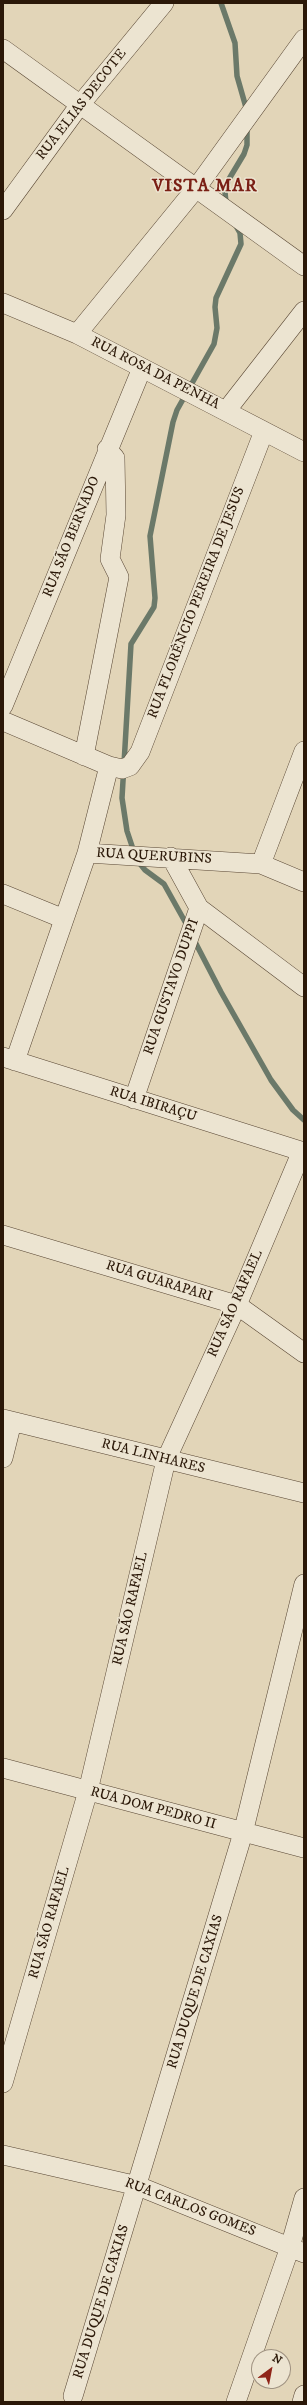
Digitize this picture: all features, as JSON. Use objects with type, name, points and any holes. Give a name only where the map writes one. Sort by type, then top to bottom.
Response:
[{"type":"street","name":"RUA ELIAS DECOTE","points":[[3,210],[79,106],[164,3]]},
{"type":"street","points":[[77,334],[197,187],[304,40]]},
{"type":"street","points":[[3,50],[79,106],[197,187],[304,266]]},
{"type":"street","name":"RUA ROSA DA PENHA","points":[[3,303],[77,334],[304,452]]},
{"type":"street","points":[[226,411],[304,311]]},
{"type":"street","name":"RUA SÃO BERNADO","points":[[3,706],[107,449],[142,368]]},
{"type":"street","name":"RUA FLORÊNCIO PEREIRA DE JESUS","points":[[115,768],[130,766],[140,752],[264,431]]},
{"type":"street","points":[[84,756],[119,577],[110,559],[116,515],[115,458],[107,449]]},
{"type":"street","points":[[3,721],[115,768],[87,853]]},
{"type":"street","points":[[261,864],[304,751]]},
{"type":"street","name":"RUA QUERUBINS","points":[[9,1059],[64,919],[87,853],[171,857],[261,864],[304,882]]},
{"type":"street","name":"RUA GUSTAVO DUPPI","points":[[134,1099],[199,908],[171,857]]},
{"type":"street","points":[[3,894],[64,919]]},
{"type":"street","points":[[199,908],[304,987]]},
{"type":"street","name":"RUA IBIRAÇU","points":[[9,1059],[303,1152]]},
{"type":"street","name":"RUA SÃO RAFAEL","points":[[3,2083],[88,1792],[166,1460],[237,1305],[303,1152]]},
{"type":"street","name":"RUA GUARAPARI","points":[[3,1235],[237,1305],[304,1353]]},
{"type":"street","points":[[3,1458],[7,1420]]},
{"type":"street","name":"RUA LINHARES","points":[[7,1420],[304,1493]]},
{"type":"street","name":"RUA DUQUE DE CAXIAS","points":[[74,2396],[243,1833],[304,1584]]},
{"type":"street","name":"RUA DOM PEDRO II","points":[[3,1768],[88,1792],[304,1848]]},
{"type":"street","name":"RUA CARLOS GOMES","points":[[3,2155],[138,2186],[297,2250]]},
{"type":"street","points":[[236,2402],[297,2250],[304,2198]]},
{"type":"street","points":[[302,2402],[304,2395]]},
{"type":"waterway","points":[[221,3],[235,43],[237,76],[247,111]]},
{"type":"waterway","points":[[226,203],[225,192],[229,179],[244,154],[247,145],[247,127]]},
{"type":"waterway","points":[[134,852],[127,831],[122,798],[131,644],[154,607],[155,598],[150,536],[173,422],[177,410],[214,344],[217,328],[215,307],[216,298],[241,244],[240,233],[236,226]]},
{"type":"waterway","points":[[137,860],[145,870],[164,884],[188,927]]},
{"type":"waterway","points":[[193,938],[221,992],[271,1080],[293,1110],[304,1120]]},
{"type":"district","name":"VISTA MAR","points":[[205,187]]}]
